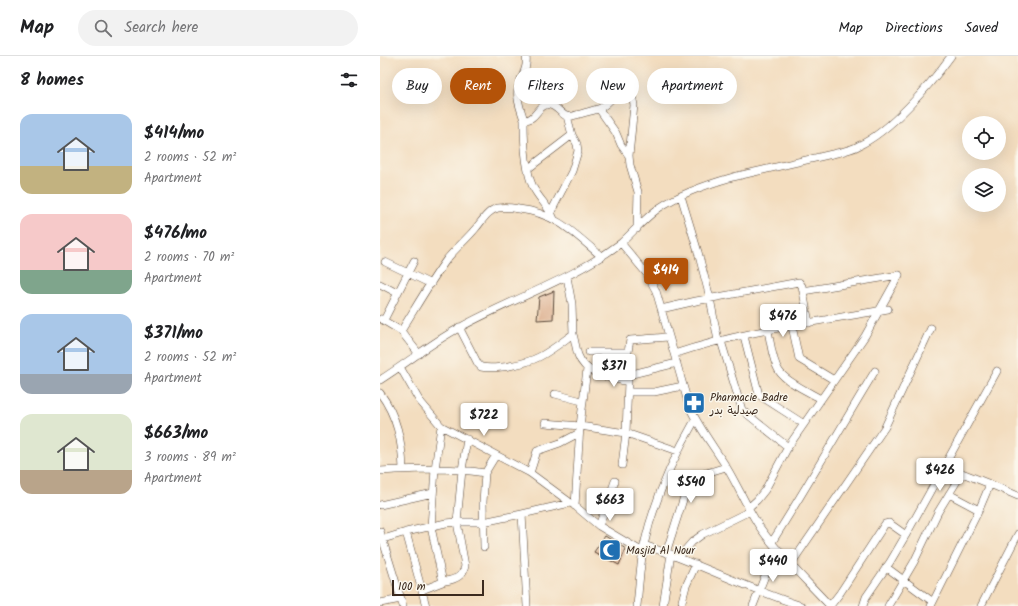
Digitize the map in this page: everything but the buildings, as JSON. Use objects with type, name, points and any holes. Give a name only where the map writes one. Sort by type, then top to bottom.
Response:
[{"type":"street","points":[[526,56],[526,72],[518,90],[518,95],[524,120],[524,136],[534,188],[552,216],[602,257]]},
{"type":"street","points":[[380,380],[460,327],[567,277],[602,257],[637,229],[659,208],[681,196],[733,177],[841,152],[858,146],[885,128],[908,107],[939,73],[951,56]]},
{"type":"street","points":[[524,120],[534,116],[542,107],[549,105],[570,117],[599,109],[611,98],[621,92],[629,92],[632,95],[634,105],[629,156],[630,165],[638,192],[637,229]]},
{"type":"street","points":[[599,109],[616,133],[621,145],[629,156]]},
{"type":"street","points":[[552,216],[577,159],[577,144],[572,135],[567,116]]},
{"type":"street","points":[[529,168],[572,135]]},
{"type":"street","points":[[681,196],[698,252],[720,341],[742,410],[788,448]]},
{"type":"street","points":[[401,331],[448,259],[486,215],[498,208],[531,210],[552,216]]},
{"type":"street","points":[[620,243],[647,274],[656,291],[668,337],[689,406],[695,420],[726,467],[749,510],[762,530],[830,606],[886,524],[889,523],[906,535]]},
{"type":"street","points":[[414,261],[398,293],[382,319],[401,331],[418,354]]},
{"type":"street","points":[[385,262],[431,284]]},
{"type":"street","points":[[679,557],[692,542],[703,534],[749,510],[765,490],[788,448],[865,336],[899,275],[803,291]]},
{"type":"street","points":[[567,277],[572,304],[573,334],[578,354],[587,369],[596,374],[628,379],[677,363]]},
{"type":"street","points":[[661,309],[710,298],[797,282],[801,284],[803,291],[808,323]]},
{"type":"street","points":[[380,284],[398,293]]},
{"type":"street","points":[[674,354],[720,341],[792,326],[888,309]]},
{"type":"street","points":[[792,326],[799,359],[834,380]]},
{"type":"street","points":[[460,327],[479,366],[486,368],[502,367],[535,359],[545,354],[573,334]]},
{"type":"street","points":[[791,564],[885,426],[931,328]]},
{"type":"street","points":[[768,331],[775,362],[780,372],[792,382],[821,399]]},
{"type":"street","points":[[744,336],[759,395],[804,424]]},
{"type":"street","points":[[622,465],[626,433],[629,342],[631,339],[668,337]]},
{"type":"street","points":[[589,352],[628,352]]},
{"type":"street","points":[[400,367],[419,400],[441,426],[530,473],[573,504],[599,526],[644,549],[669,553],[759,592],[802,606]]},
{"type":"street","points":[[573,504],[582,401],[587,369]]},
{"type":"street","points":[[772,542],[875,371]]},
{"type":"street","points":[[863,606],[866,597],[906,535],[997,371]]},
{"type":"street","points":[[628,392],[654,392],[683,386]]},
{"type":"street","points":[[380,393],[391,410],[398,426],[401,440],[403,470]]},
{"type":"street","points":[[555,394],[582,401]]},
{"type":"street","points":[[637,606],[644,549],[662,488],[678,451],[695,420]]},
{"type":"street","points":[[545,423],[580,429],[626,433],[678,451]]},
{"type":"street","points":[[441,426],[435,468],[431,527],[442,578],[445,581]]},
{"type":"street","points":[[530,473],[537,451],[560,443],[580,429]]},
{"type":"street","points":[[422,590],[460,576],[464,571],[465,566],[457,522],[462,470],[467,439]]},
{"type":"street","points":[[484,547],[483,522],[485,474],[496,455]]},
{"type":"street","points":[[946,462],[962,473],[1018,496]]},
{"type":"street","points":[[663,606],[669,553],[690,478],[726,467]]},
{"type":"street","points":[[380,471],[435,468],[462,470],[485,474]]},
{"type":"street","points":[[888,606],[904,580],[949,494],[962,473]]},
{"type":"street","points":[[599,526],[615,482]]},
{"type":"street","points":[[886,567],[932,604],[979,510],[990,484]]},
{"type":"street","points":[[380,505],[433,494]]},
{"type":"street","points":[[949,494],[979,510]]},
{"type":"street","points":[[381,539],[406,532],[457,522],[483,522],[573,504]]},
{"type":"street","points":[[522,514],[527,606]]},
{"type":"street","points":[[380,531],[381,539],[402,602],[380,603]]},
{"type":"street","points":[[406,532],[426,606]]},
{"type":"street","points":[[981,606],[1017,538]]},
{"type":"street","points":[[753,606],[770,563],[779,550]]},
{"type":"street","points":[[682,601],[686,586],[696,564]]},
{"type":"place","name":"Pharmacie Badre صيدلية بدر","points":[[694,403]]},
{"type":"place","name":"Masjid Al Nour","points":[[610,550]]}]
